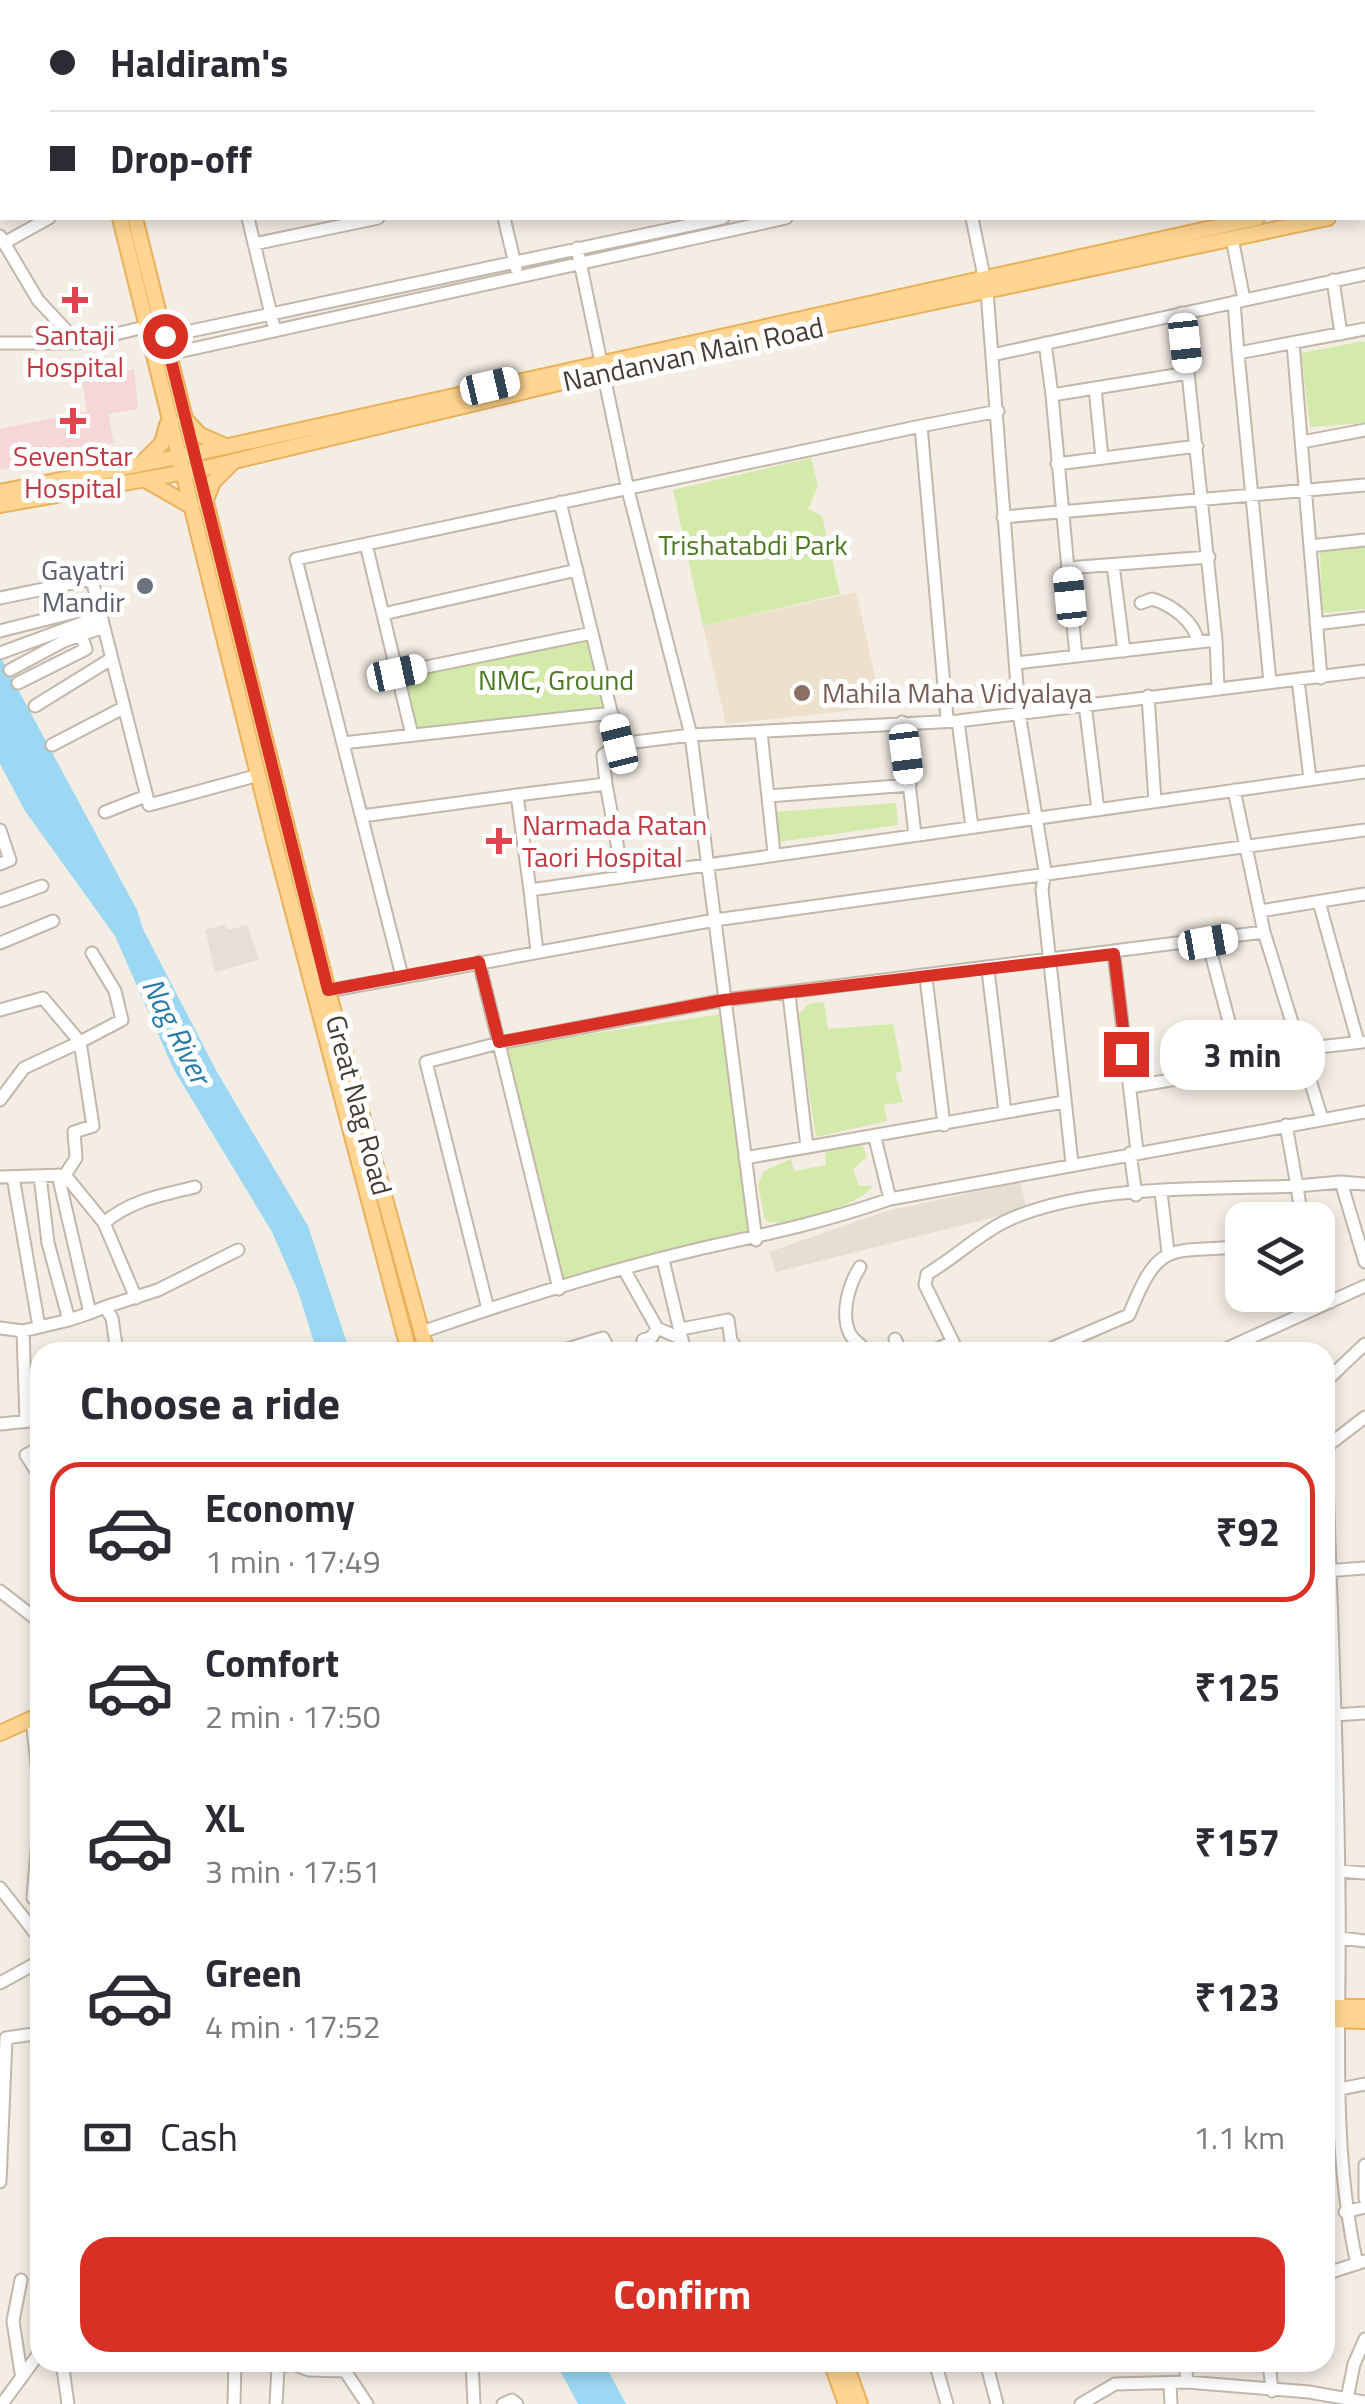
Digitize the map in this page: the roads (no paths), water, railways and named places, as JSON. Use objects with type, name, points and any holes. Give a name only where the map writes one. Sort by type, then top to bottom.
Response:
[{"type":"main road","name":"Great Nag Road","points":[[120,220],[147,333],[161,356],[184,418],[189,472],[406,1342]]},
{"type":"main road","name":"Great Nag Road","points":[[135,220],[163,330],[161,356],[168,420],[185,455]]},
{"type":"main road","points":[[985,285],[1249,220]]},
{"type":"main road","name":"Nandanvan Main Road","points":[[0,505],[142,472],[189,472],[604,367],[985,285],[1318,220]]},
{"type":"main road","points":[[0,492],[142,472],[185,455],[604,367]]},
{"type":"main road","points":[[184,418],[200,435],[228,446]]},
{"type":"main road","points":[[142,472],[162,443],[168,420]]},
{"type":"main road","points":[[142,472],[197,504],[232,462]]},
{"type":"main road","name":"Great Nag Road","points":[[197,504],[258,775],[424,1342]]},
{"type":"main road","points":[[0,1733],[30,1720]]},
{"type":"main road","points":[[1335,2012],[1365,2008]]},
{"type":"main road","points":[[1335,2013],[1365,2021]]},
{"type":"main road","points":[[835,2372],[846,2404]]},
{"type":"main road","points":[[849,2372],[860,2404]]},
{"type":"street","points":[[45,220],[2,241],[38,300],[78,343]]},
{"type":"street","points":[[248,220],[274,331]]},
{"type":"street","points":[[254,244],[368,220]]},
{"type":"street","points":[[505,220],[518,277]]},
{"type":"street","points":[[0,343],[78,343],[270,314],[576,248],[756,220]]},
{"type":"street","points":[[972,220],[985,285],[1020,712],[1045,871],[1050,962],[1072,1163]]},
{"type":"street","points":[[161,356],[580,264],[726,222]]},
{"type":"street","points":[[1232,238],[1239,301],[1238,353],[1270,682]]},
{"type":"street","points":[[576,248],[628,490],[690,735],[756,1240]]},
{"type":"street","points":[[992,355],[1365,274]]},
{"type":"street","points":[[1333,280],[1341,334]]},
{"type":"street","points":[[1182,313],[1204,500],[1218,688]]},
{"type":"street","points":[[1238,353],[1365,329]]},
{"type":"street","points":[[1045,343],[1076,656]]},
{"type":"street","points":[[1293,343],[1320,678]]},
{"type":"street","points":[[1052,394],[1188,373]]},
{"type":"street","points":[[1095,388],[1102,458]]},
{"type":"street","points":[[402,976],[296,558],[998,410]]},
{"type":"street","points":[[921,426],[953,720],[972,827]]},
{"type":"street","points":[[1302,442],[1365,430]]},
{"type":"street","points":[[1057,464],[1198,446]]},
{"type":"street","points":[[1003,517],[1365,485]]},
{"type":"street","points":[[560,502],[619,744]]},
{"type":"street","points":[[1310,546],[1365,540]]},
{"type":"street","points":[[366,544],[412,735]]},
{"type":"street","points":[[1067,568],[1209,558]]},
{"type":"street","points":[[1113,565],[1124,650]]},
{"type":"street","points":[[383,614],[576,570]]},
{"type":"street","points":[[0,598],[87,580],[93,584],[149,805],[258,775]]},
{"type":"street","points":[[1142,603],[1152,599],[1172,606],[1193,628],[1198,642]]},
{"type":"street","points":[[0,631],[101,616]]},
{"type":"street","points":[[10,670],[81,635],[101,616]]},
{"type":"street","points":[[0,653],[101,616]]},
{"type":"street","points":[[1316,624],[1365,618]]},
{"type":"street","points":[[397,673],[592,633]]},
{"type":"street","points":[[18,683],[86,649],[81,635]]},
{"type":"street","points":[[1016,663],[1216,640]]},
{"type":"street","points":[[34,706],[111,659]]},
{"type":"street","points":[[623,876],[604,755],[619,744],[690,735],[953,720],[1364,671],[1365,687]]},
{"type":"street","points":[[1298,680],[1310,779]]},
{"type":"street","points":[[1148,696],[1155,802]]},
{"type":"street","points":[[1086,704],[1098,810]]},
{"type":"street","points":[[52,745],[122,708]]},
{"type":"street","points":[[343,743],[612,713]]},
{"type":"street","points":[[902,722],[916,835]]},
{"type":"street","points":[[761,732],[774,854]]},
{"type":"street","points":[[530,890],[1365,772]]},
{"type":"street","points":[[362,816],[606,784]]},
{"type":"street","points":[[768,796],[910,785]]},
{"type":"street","points":[[1234,790],[1264,932],[1322,1119]]},
{"type":"street","points":[[518,795],[537,952]]},
{"type":"street","points":[[105,812],[146,796]]},
{"type":"street","points":[[0,830],[10,860],[0,864]]},
{"type":"street","points":[[321,992],[714,920],[1045,871],[1365,830]]},
{"type":"street","points":[[0,901],[42,886]]},
{"type":"street","points":[[1260,910],[1365,894]]},
{"type":"street","points":[[1130,1087],[1362,1042],[1319,902]]},
{"type":"street","points":[[0,943],[53,921]]},
{"type":"street","points":[[488,1309],[426,1062],[499,1042],[724,1000],[926,978],[1264,932]]},
{"type":"street","points":[[1208,942],[1241,1067]]},
{"type":"street","points":[[0,1100],[24,1068],[122,1020],[115,991],[92,953]]},
{"type":"street","points":[[1114,954],[1130,1087],[1136,1195]]},
{"type":"street","points":[[479,962],[559,1289]]},
{"type":"street","points":[[988,970],[1005,1112]]},
{"type":"street","points":[[926,978],[944,1125]]},
{"type":"street","points":[[789,995],[808,1147]]},
{"type":"street","points":[[0,1010],[43,998],[80,1042],[93,1126],[74,1132],[76,1158],[62,1175],[6,1177],[38,1327]]},
{"type":"street","points":[[745,1158],[1064,1102]]},
{"type":"street","points":[[422,1332],[488,1309],[664,1260],[756,1240],[890,1199],[1365,1112]]},
{"type":"street","points":[[1286,1125],[1299,1202]]},
{"type":"street","points":[[875,1138],[890,1199]]},
{"type":"street","points":[[62,1175],[104,1223],[136,1298]]},
{"type":"street","points":[[62,1175],[90,1313]]},
{"type":"street","points":[[40,1176],[48,1243],[69,1320]]},
{"type":"street","points":[[1341,1182],[1365,1262]]},
{"type":"street","points":[[953,1342],[925,1285],[927,1274],[1001,1223],[1035,1210],[1161,1192],[1365,1184]]},
{"type":"street","points":[[104,1223],[121,1209],[148,1198],[195,1187]]},
{"type":"street","points":[[1161,1192],[1168,1252]]},
{"type":"street","points":[[1066,1342],[1129,1315],[1148,1267],[1168,1252],[1225,1247]]},
{"type":"street","points":[[0,1328],[23,1331],[69,1320],[136,1298],[238,1250]]},
{"type":"street","points":[[664,1260],[683,1340]]},
{"type":"street","points":[[858,1342],[849,1332],[848,1324],[850,1286],[860,1267]]},
{"type":"street","points":[[625,1271],[657,1328],[683,1340],[728,1320],[732,1342]]},
{"type":"street","points":[[1335,1301],[1365,1286]]},
{"type":"street","points":[[105,1307],[112,1318],[116,1342]]},
{"type":"street","points":[[1242,1342],[1309,1312]]},
{"type":"street","points":[[643,1340],[652,1337],[657,1328]]},
{"type":"street","points":[[23,1331],[30,1394]]},
{"type":"street","points":[[1335,1372],[1365,1344]]},
{"type":"street","points":[[1335,1436],[1365,1417]]},
{"type":"street","points":[[0,1424],[30,1421]]},
{"type":"street","points":[[1335,1570],[1365,1568]]},
{"type":"street","points":[[0,1590],[30,1614]]},
{"type":"street","points":[[1335,1715],[1365,1713]]},
{"type":"street","points":[[1335,1746],[1340,1938],[1335,1979]]},
{"type":"street","points":[[1339,1871],[1365,1873]]},
{"type":"street","points":[[0,1888],[30,1925]]},
{"type":"street","points":[[14,1903],[30,1900]]},
{"type":"street","points":[[1340,1938],[1365,1941]]},
{"type":"street","points":[[0,1984],[30,1967]]},
{"type":"street","points":[[0,2182],[6,2038],[30,2035]]},
{"type":"street","points":[[1335,2050],[1346,2212],[1361,2262],[1335,2271]]},
{"type":"street","points":[[1335,2089],[1365,2084]]},
{"type":"street","points":[[1365,2165],[1365,2199]]},
{"type":"street","points":[[1346,2212],[1365,2207]]},
{"type":"street","points":[[21,2280],[13,2321],[21,2373]]},
{"type":"street","points":[[1347,2399],[1354,2364],[1365,2339]]},
{"type":"street","points":[[2,2404],[6,2389],[30,2363]]},
{"type":"street","points":[[63,2372],[68,2404]]},
{"type":"street","points":[[234,2404],[235,2372]]},
{"type":"street","points":[[276,2404],[278,2372]]},
{"type":"street","points":[[346,2372],[367,2404]]},
{"type":"street","points":[[464,2404],[474,2404],[472,2372]]},
{"type":"street","points":[[939,2372],[948,2404]]},
{"type":"street","points":[[989,2372],[997,2404]]},
{"type":"street","points":[[1186,2372],[1187,2382]]},
{"type":"street","points":[[1270,2372],[1272,2390]]},
{"type":"street","points":[[1080,2404],[1115,2384],[1187,2382],[1365,2402]]},
{"type":"street","points":[[1170,2384],[1171,2404]]},
{"type":"street","points":[[503,2404],[517,2404]]},
{"type":"water","name":"Nag River","points":[[0,656],[137,910],[143,929],[217,1072],[308,1226],[347,1342],[314,1342],[298,1291],[272,1232],[174,1070],[115,936],[25,811],[0,764]]},
{"type":"water","points":[[561,2372],[609,2372],[626,2404],[578,2404]]},
{"type":"place","name":"Santaji Hospital","points":[[75,300]]},
{"type":"place","name":"SevenStar Hospital","points":[[73,421]]},
{"type":"place","name":"Gayatri Mandir","points":[[145,586]]},
{"type":"place","name":"Mahila Maha Vidyalaya","points":[[802,693]]},
{"type":"place","name":"Narmada Ratan Taori Hospital","points":[[499,841]]},
{"type":"park label","name":"Trishatabdi Park","points":[[753,545]]},
{"type":"park label","name":"NMC, Ground","points":[[556,680]]}]
